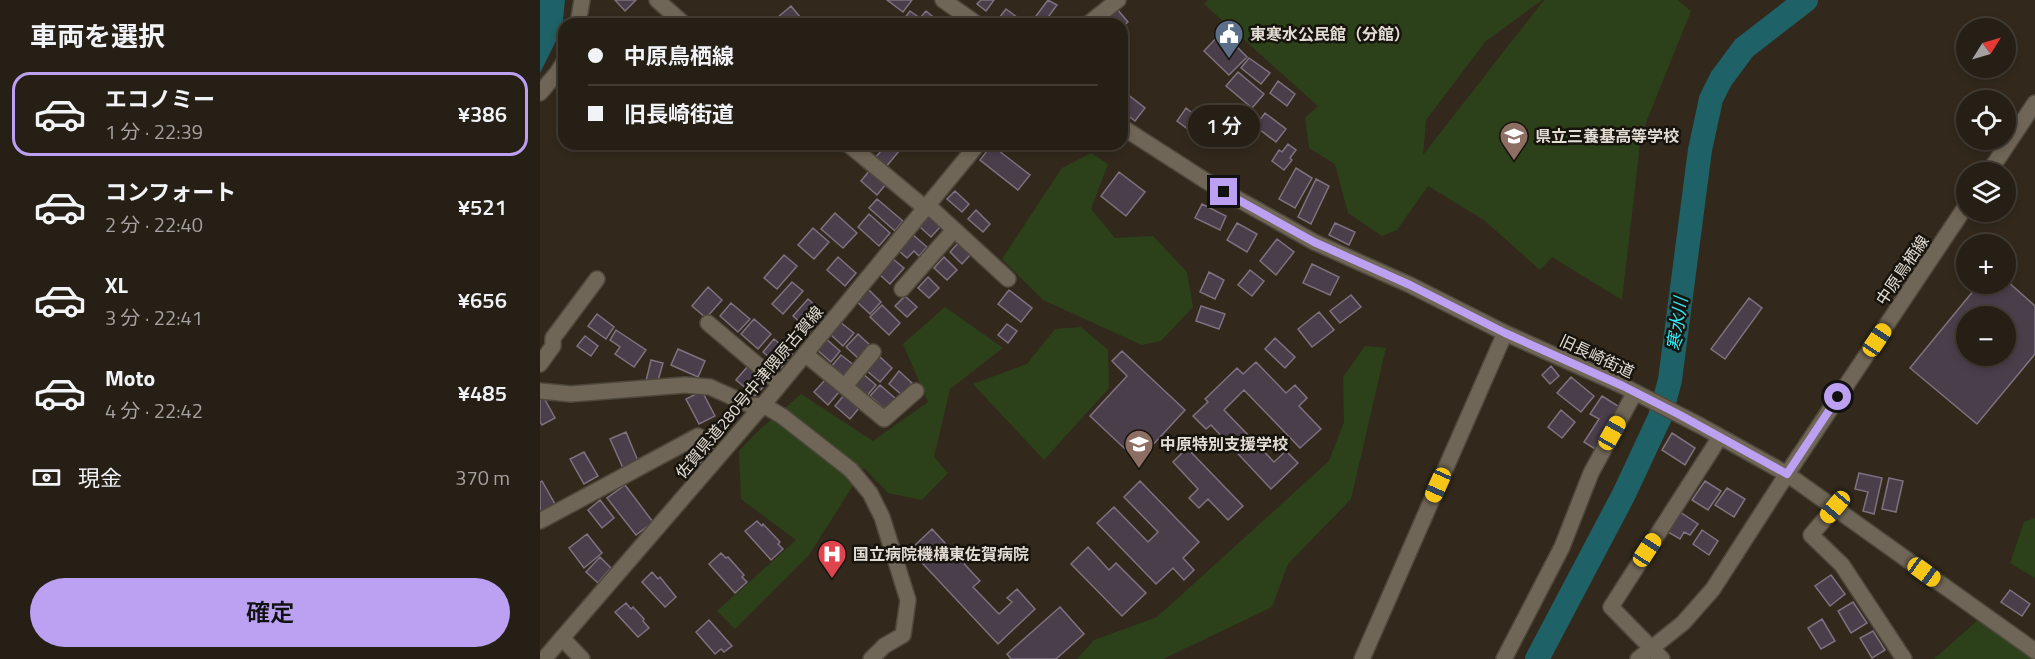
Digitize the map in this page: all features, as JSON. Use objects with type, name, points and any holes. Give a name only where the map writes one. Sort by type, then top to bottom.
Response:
[{"type":"street","points":[[579,18],[582,0]]},
{"type":"street","points":[[657,0],[677,18]]},
{"type":"street","points":[[943,0],[968,18]]},
{"type":"street","points":[[1096,18],[1118,0]]},
{"type":"street","points":[[540,93],[558,70]]},
{"type":"street","points":[[1996,162],[2035,103]]},
{"type":"street","name":"旧長崎街道","points":[[1128,131],[1277,223],[1410,285],[1505,333],[1623,386],[1787,474],[2035,651]]},
{"type":"street","points":[[855,150],[925,208],[933,210],[1008,279]]},
{"type":"street","name":"佐賀県道280号中津隈原古賀線","points":[[544,659],[763,405],[973,150]]},
{"type":"street","name":"中原鳥栖線","points":[[1638,659],[1657,654],[1713,589],[1956,221]]},
{"type":"street","points":[[902,289],[954,230]]},
{"type":"street","points":[[540,363],[553,346],[553,338],[597,279]]},
{"type":"street","points":[[708,323],[780,384]]},
{"type":"street","points":[[1362,659],[1505,333]]},
{"type":"street","points":[[845,386],[873,352]]},
{"type":"street","points":[[805,354],[884,419],[916,391]]},
{"type":"street","points":[[540,391],[571,393],[685,385],[710,387],[752,406],[763,405],[782,416],[851,470],[870,494],[882,517],[909,600],[903,635],[884,646],[871,659]]},
{"type":"street","points":[[1504,659],[1562,548],[1591,473],[1634,393]]},
{"type":"street","points":[[540,521],[698,436]]},
{"type":"street","points":[[1657,654],[1611,607],[1720,437]]},
{"type":"street","points":[[1835,507],[1811,536],[1842,565],[1904,659]]},
{"type":"street","points":[[562,638],[582,659]]},
{"type":"green space","name":"県立三養基高等学校","points":[[1208,0],[1542,0],[1486,41],[1426,120],[1423,155],[1544,0],[1678,0],[1691,11],[1641,135],[1622,300],[1552,257],[1540,270],[1484,220],[1428,186],[1397,230],[1382,236],[1348,213],[1335,164],[1309,148],[1305,118],[1318,106],[1204,4]]},
{"type":"green space","points":[[1091,153],[1108,164],[1091,209],[1115,238],[1153,236],[1187,272],[1193,307],[1161,341],[1142,345],[1043,300],[1002,259],[1062,168]]},
{"type":"green space","points":[[945,307],[1003,348],[950,389],[934,457],[948,473],[922,500],[888,493],[864,468],[809,555],[735,629],[717,611],[796,540],[741,499],[739,451],[758,431],[801,394],[873,441],[928,402],[903,344]]},
{"type":"green space","points":[[1081,327],[1108,350],[1109,388],[1044,460],[973,384],[1027,364],[1055,329]]},
{"type":"green space","points":[[1365,346],[1386,348],[1351,499],[1288,564],[1272,607],[1163,659],[1077,659],[1094,640],[1157,617],[1329,461],[1344,422],[1343,377]]},
{"type":"green space","points":[[2035,518],[2035,578],[2010,563],[2024,522]]},
{"type":"green space","points":[[1978,620],[2032,659],[1934,659]]},
{"type":"water","points":[[540,0],[565,0],[563,18],[558,18],[558,37],[540,73]]},
{"type":"building","points":[[615,0],[636,0],[625,11]]},
{"type":"building","points":[[887,0],[912,0],[903,12]]},
{"type":"building","points":[[981,0],[994,0],[986,11],[977,4]]},
{"type":"building","points":[[1048,0],[1057,5],[1047,18],[1034,18]]},
{"type":"building","points":[[791,6],[801,18],[777,18]]},
{"type":"building","points":[[1006,9],[1018,18],[999,18]]},
{"type":"building","points":[[1117,9],[1125,18],[1106,18]]},
{"type":"building","points":[[910,11],[920,18],[905,18]]},
{"type":"building","points":[[926,11],[934,18],[920,18]]},
{"type":"building","points":[[1222,32],[1247,57],[1229,75],[1204,51]]},
{"type":"building","points":[[1249,58],[1270,73],[1261,84],[1241,68]]},
{"type":"building","points":[[1238,72],[1264,94],[1252,108],[1226,86]]},
{"type":"building","points":[[1278,81],[1295,94],[1287,106],[1270,93]]},
{"type":"building","points":[[1128,95],[1145,108],[1135,121],[1128,116]]},
{"type":"building","points":[[1186,108],[1199,118],[1189,130],[1177,121]]},
{"type":"building","points":[[1265,113],[1286,129],[1276,142],[1255,126]]},
{"type":"building","points":[[1202,121],[1218,133],[1209,145],[1193,133]]},
{"type":"building","points":[[1288,144],[1296,150],[1284,170],[1272,161],[1279,150],[1282,152]]},
{"type":"building","points":[[882,150],[900,150],[885,168],[874,159]]},
{"type":"building","points":[[998,150],[1030,175],[1018,190],[980,160],[987,151]]},
{"type":"building","points":[[1296,168],[1312,178],[1295,208],[1279,199]]},
{"type":"building","points":[[870,170],[886,184],[877,195],[861,181]]},
{"type":"building","points":[[1119,172],[1145,192],[1126,216],[1101,196]]},
{"type":"building","points":[[1316,179],[1329,186],[1311,224],[1298,217]]},
{"type":"building","points":[[955,191],[969,204],[962,212],[947,199]]},
{"type":"building","points":[[877,199],[903,221],[895,231],[869,208]]},
{"type":"building","points":[[1202,204],[1226,216],[1220,230],[1195,218]]},
{"type":"building","points":[[976,210],[990,224],[983,232],[968,219]]},
{"type":"building","points":[[835,213],[857,233],[843,248],[821,229]]},
{"type":"building","points":[[869,214],[890,233],[879,246],[858,227]]},
{"type":"building","points":[[929,216],[941,226],[931,237],[920,227]]},
{"type":"building","points":[[1237,223],[1257,234],[1247,252],[1227,240]]},
{"type":"building","points":[[1335,223],[1355,232],[1349,245],[1329,235]]},
{"type":"building","points":[[813,228],[829,242],[814,259],[798,245]]},
{"type":"building","points":[[912,234],[927,247],[919,256],[914,251],[907,258],[898,250]]},
{"type":"building","points":[[1277,239],[1294,252],[1276,275],[1260,261]]},
{"type":"building","points":[[959,242],[971,254],[962,264],[950,252]]},
{"type":"building","points":[[784,255],[797,266],[777,289],[764,278]]},
{"type":"building","points":[[838,257],[856,273],[845,286],[827,270]]},
{"type":"building","points":[[944,257],[957,270],[947,280],[934,268]]},
{"type":"building","points":[[893,259],[904,268],[890,284],[879,274]]},
{"type":"building","points":[[1312,264],[1339,277],[1330,295],[1303,283]]},
{"type":"building","points":[[1250,270],[1264,281],[1252,296],[1238,285]]},
{"type":"building","points":[[1209,272],[1224,280],[1215,299],[1200,292]]},
{"type":"building","points":[[928,277],[939,288],[929,298],[918,288]]},
{"type":"building","points":[[792,282],[803,291],[783,314],[772,304]]},
{"type":"building","points":[[708,287],[722,300],[706,318],[692,306]]},
{"type":"building","points":[[867,288],[881,302],[870,314],[855,300]]},
{"type":"building","points":[[2016,289],[2035,306],[2035,354],[1977,424],[1910,368],[1956,312],[1956,366],[2016,366],[2016,306],[1961,306],[1971,294],[2016,294]]},
{"type":"building","points":[[1009,290],[1032,308],[1021,322],[998,304]]},
{"type":"building","points":[[1351,295],[1361,307],[1340,323],[1330,311]]},
{"type":"building","points":[[905,296],[917,307],[907,317],[895,306]]},
{"type":"building","points":[[1749,298],[1762,308],[1725,359],[1711,349]]},
{"type":"building","points":[[808,299],[825,314],[810,331],[793,316]]},
{"type":"building","points":[[731,303],[750,319],[738,332],[720,316]]},
{"type":"building","points":[[882,305],[900,323],[889,335],[870,317]]},
{"type":"building","points":[[1201,306],[1225,314],[1219,329],[1196,321]]},
{"type":"building","points":[[1319,312],[1334,330],[1312,347],[1298,329]]},
{"type":"building","points":[[597,314],[614,327],[606,339],[588,326]]},
{"type":"building","points":[[754,319],[771,334],[758,349],[741,334]]},
{"type":"building","points":[[840,322],[854,333],[843,346],[830,334]]},
{"type":"building","points":[[1007,324],[1017,331],[1008,343],[998,335]]},
{"type":"building","points":[[616,330],[646,350],[634,367],[615,354],[620,347],[610,340]]},
{"type":"building","points":[[858,334],[871,346],[859,359],[846,347]]},
{"type":"building","points":[[585,336],[598,346],[591,356],[577,346]]},
{"type":"building","points":[[825,338],[840,351],[831,362],[816,349]]},
{"type":"building","points":[[1275,338],[1295,357],[1285,368],[1265,349]]},
{"type":"building","points":[[774,339],[792,354],[781,368],[763,352]]},
{"type":"building","points":[[678,349],[705,361],[698,377],[671,365]]},
{"type":"building","points":[[1122,351],[1185,410],[1138,461],[1090,416],[1127,376],[1112,361]]},
{"type":"building","points":[[841,355],[855,366],[843,379],[830,368]]},
{"type":"building","points":[[879,356],[892,368],[880,382],[866,370]]},
{"type":"building","points":[[651,360],[663,363],[657,384],[646,381]]},
{"type":"building","points":[[1256,362],[1286,393],[1295,385],[1307,398],[1299,406],[1321,429],[1300,448],[1244,390],[1224,410],[1274,462],[1286,451],[1298,463],[1271,489],[1211,425],[1206,429],[1193,416],[1208,402],[1205,399],[1237,368],[1243,374]]},
{"type":"building","points":[[748,366],[767,383],[755,396],[736,380]]},
{"type":"building","points":[[1551,366],[1559,376],[1550,384],[1542,375]]},
{"type":"building","points":[[899,371],[912,383],[902,395],[889,384]]},
{"type":"building","points":[[862,373],[876,385],[866,397],[852,385]]},
{"type":"building","points":[[1571,377],[1594,396],[1581,412],[1557,393]]},
{"type":"building","points":[[825,380],[839,392],[828,405],[814,392]]},
{"type":"building","points":[[880,385],[896,399],[886,410],[870,396]]},
{"type":"building","points":[[702,391],[715,416],[699,424],[686,399]]},
{"type":"building","points":[[844,395],[859,408],[850,419],[835,406]]},
{"type":"building","points":[[543,396],[555,418],[542,425],[540,398]]},
{"type":"building","points":[[1602,396],[1621,408],[1595,449],[1584,442],[1599,419],[1590,414]]},
{"type":"building","points":[[1561,410],[1575,422],[1562,438],[1548,427]]},
{"type":"building","points":[[720,421],[728,428],[715,443],[707,436]]},
{"type":"building","points":[[626,432],[638,461],[623,468],[610,439]]},
{"type":"building","points":[[1672,433],[1695,448],[1685,465],[1662,450]]},
{"type":"building","points":[[701,438],[713,448],[700,463],[688,453]]},
{"type":"building","points":[[1187,448],[1243,506],[1228,520],[1208,499],[1199,508],[1189,498],[1198,489],[1173,462]]},
{"type":"building","points":[[584,452],[598,476],[584,484],[570,459]]},
{"type":"building","points":[[1859,473],[1882,478],[1874,514],[1863,511],[1868,492],[1855,489]]},
{"type":"building","points":[[1889,478],[1903,481],[1896,512],[1882,509]]},
{"type":"building","points":[[542,481],[555,504],[540,512],[540,482]]},
{"type":"building","points":[[1140,481],[1199,542],[1183,558],[1194,570],[1184,580],[1173,568],[1156,584],[1097,523],[1114,507],[1148,542],[1158,532],[1124,497]]},
{"type":"building","points":[[1705,481],[1721,491],[1708,510],[1692,500]]},
{"type":"building","points":[[625,485],[653,522],[636,535],[607,498]]},
{"type":"building","points":[[1727,488],[1745,499],[1734,517],[1715,505]]},
{"type":"building","points":[[600,500],[614,518],[602,528],[588,510]]},
{"type":"building","points":[[1680,512],[1698,524],[1690,535],[1684,532],[1680,539],[1668,532]]},
{"type":"building","points":[[757,521],[762,526],[763,524],[780,542],[778,544],[783,549],[771,560],[745,531]]},
{"type":"building","points":[[932,529],[980,581],[973,587],[999,614],[1012,602],[1007,598],[1017,589],[1035,609],[998,644],[910,550]]},
{"type":"building","points":[[1702,530],[1718,541],[1709,555],[1693,544]]},
{"type":"building","points":[[587,534],[602,553],[584,568],[569,548]]},
{"type":"building","points":[[1088,547],[1109,570],[1116,563],[1146,593],[1122,616],[1071,564]]},
{"type":"building","points":[[721,553],[726,558],[728,557],[744,575],[742,577],[747,582],[735,593],[709,564]]},
{"type":"building","points":[[600,557],[611,568],[598,583],[586,572]]},
{"type":"building","points":[[652,572],[658,579],[660,577],[676,597],[665,607],[642,582]]},
{"type":"building","points":[[1831,575],[1845,594],[1830,606],[1815,586]]},
{"type":"building","points":[[2010,590],[2030,604],[2022,616],[2001,602]]},
{"type":"building","points":[[1853,602],[1867,623],[1851,633],[1838,611]]},
{"type":"building","points":[[626,603],[631,609],[633,607],[649,628],[638,637],[615,612]]},
{"type":"building","points":[[1060,607],[1084,634],[1056,659],[1011,659],[1007,654]]},
{"type":"building","points":[[1822,619],[1835,641],[1821,649],[1808,628]]},
{"type":"building","points":[[709,620],[732,646],[724,652],[721,649],[715,654],[696,632]]},
{"type":"building","points":[[1873,631],[1885,650],[1872,658],[1860,638]]},
{"type":"waterway","name":"寒水川","points":[[1537,659],[1624,494],[1660,417],[1670,380],[1700,150],[1711,99],[1721,79],[1744,48],[1806,0]]},
{"type":"place","name":"東寒水公民館（分館）","points":[[1229,60]]},
{"type":"place","name":"県立三養基高等学校","points":[[1514,162]]},
{"type":"place","name":"中原特別支援学校","points":[[1139,470]]},
{"type":"place","name":"国立病院機構東佐賀病院","points":[[832,580]]},
{"type":"route","points":[[1224,192],[1314,242],[1410,285],[1505,333],[1623,386],[1787,474],[1838,397]]}]
